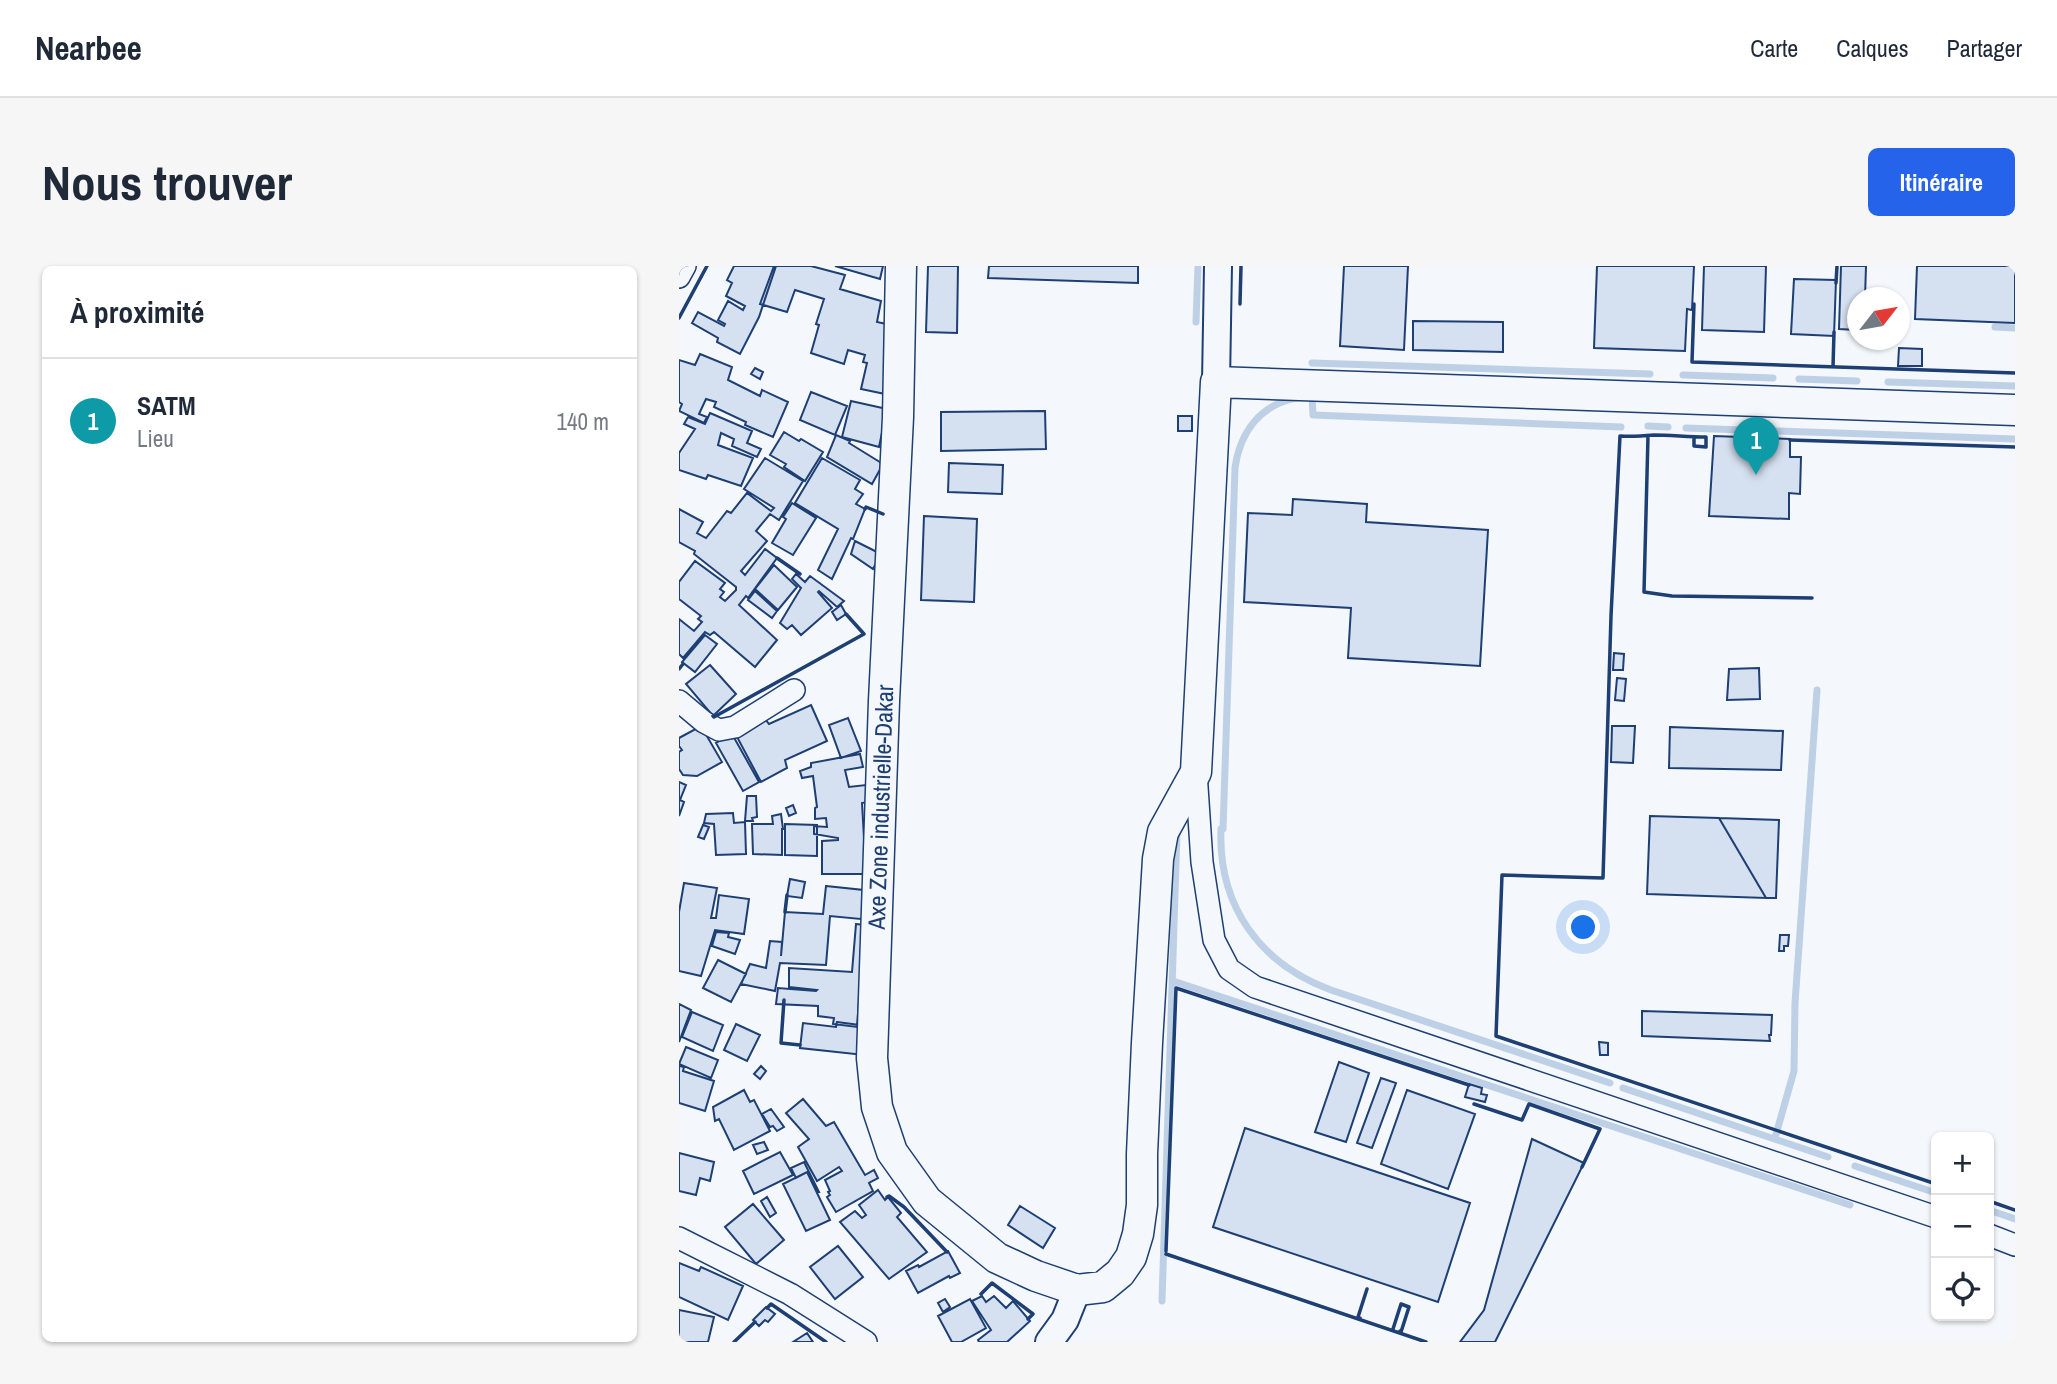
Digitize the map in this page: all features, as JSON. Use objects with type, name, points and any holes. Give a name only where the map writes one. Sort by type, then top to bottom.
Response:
[{"type":"main road","name":"Axe Zone industrielle-Dakar","points":[[901,266],[898,417],[885,688],[873,1045],[873,1083],[877,1107],[891,1152],[927,1201],[996,1258],[1077,1290]]},
{"type":"main road","points":[[1077,1290],[1103,1287],[1120,1273],[1131,1257],[1138,1234],[1142,1205],[1147,1043],[1158,859],[1163,832],[1196,772],[1216,382],[2015,410]]},
{"type":"street","points":[[679,277],[685,266]]},
{"type":"street","points":[[1216,382],[1218,266]]},
{"type":"street","points":[[679,701],[704,722],[719,730],[735,727],[794,690]]},
{"type":"street","points":[[1196,772],[1202,862],[1215,940],[1229,969],[1255,987],[1931,1215]]},
{"type":"street","points":[[1994,1237],[2015,1245]]},
{"type":"street","points":[[679,1238],[790,1294],[866,1342]]},
{"type":"street","points":[[1049,1342],[1065,1320],[1077,1290]]},
{"type":"building","points":[[734,266],[776,266],[759,317],[740,354],[717,342],[718,338],[692,323],[698,312],[724,326],[725,324],[718,320],[728,301],[743,310],[745,306],[726,296],[732,283],[727,280]]},
{"type":"building","points":[[774,266],[811,266],[845,275],[840,289],[881,301],[877,322],[896,326],[885,394],[861,389],[867,363],[863,362],[865,355],[848,350],[844,364],[811,353],[824,299],[795,290],[787,312],[760,304]]},
{"type":"building","points":[[835,266],[883,266],[880,279]]},
{"type":"building","points":[[928,266],[958,266],[957,333],[926,332]]},
{"type":"building","points":[[989,266],[1138,266],[1138,283],[988,278]]},
{"type":"building","points":[[1344,266],[1408,266],[1404,350],[1340,346]]},
{"type":"building","points":[[1597,266],[1694,266],[1692,310],[1687,309],[1685,351],[1594,348]]},
{"type":"building","points":[[1704,266],[1766,266],[1764,332],[1702,330]]},
{"type":"building","points":[[1841,266],[1866,266],[1865,287],[1847,287],[1847,329],[1839,329]]},
{"type":"building","points":[[1917,266],[2015,266],[2015,323],[1915,319]]},
{"type":"building","points":[[1794,279],[1836,280],[1834,336],[1791,334]]},
{"type":"building","points":[[1413,321],[1503,322],[1503,352],[1413,350]]},
{"type":"building","points":[[1922,349],[1922,366],[1898,366],[1899,350]]},
{"type":"building","points":[[700,354],[732,367],[728,380],[760,396],[762,390],[788,402],[773,437],[745,425],[746,422],[714,407],[716,402],[706,399],[699,414],[707,417],[704,423],[679,411],[682,404],[679,402],[679,360],[695,365]]},
{"type":"building","points":[[755,368],[763,372],[760,379],[751,374]]},
{"type":"building","points":[[811,392],[847,406],[835,435],[800,420]]},
{"type":"building","points":[[851,401],[887,409],[879,447],[842,437]]},
{"type":"building","points":[[1045,411],[1046,449],[941,451],[941,412]]},
{"type":"building","points":[[710,413],[752,431],[747,443],[761,449],[757,457],[732,446],[734,439],[721,433],[718,445],[753,458],[741,486],[708,475],[706,479],[679,470],[679,453],[695,429],[684,424],[688,417],[705,424]]},
{"type":"building","points":[[1178,416],[1192,416],[1192,431],[1178,431]]},
{"type":"building","points":[[784,432],[823,452],[805,481],[784,467],[786,464],[770,455]]},
{"type":"building","points":[[836,435],[850,441],[849,443],[883,464],[872,484],[827,457]]},
{"type":"building","points":[[1714,436],[1790,439],[1790,457],[1801,457],[1800,494],[1789,493],[1789,519],[1709,516]]},
{"type":"building","points":[[765,458],[803,481],[779,520],[770,514],[756,531],[767,541],[741,571],[745,575],[765,549],[777,558],[748,598],[746,596],[739,605],[777,640],[755,667],[714,632],[710,635],[705,632],[683,658],[679,654],[679,619],[694,631],[702,622],[698,619],[701,616],[679,599],[679,582],[695,561],[725,583],[720,589],[724,592],[720,597],[725,601],[736,587],[694,554],[695,551],[679,542],[679,509],[703,522],[697,533],[706,538],[727,511],[731,513],[747,493],[771,511],[774,508],[744,489]]},
{"type":"building","points":[[822,458],[860,480],[855,489],[863,494],[856,504],[865,509],[832,579],[818,570],[838,529],[795,503]]},
{"type":"building","points":[[949,463],[1003,465],[1002,494],[948,492]]},
{"type":"building","points":[[1293,499],[1367,504],[1366,522],[1488,530],[1480,666],[1348,658],[1351,608],[1244,602],[1248,513],[1292,515]]},
{"type":"building","points":[[792,503],[816,518],[793,555],[772,543]]},
{"type":"building","points":[[924,516],[977,519],[974,602],[921,600]]},
{"type":"building","points":[[855,541],[881,554],[873,569],[851,554]]},
{"type":"building","points":[[774,565],[797,587],[778,610],[755,589]]},
{"type":"building","points":[[796,574],[805,582],[810,576],[844,601],[837,607],[819,591],[832,608],[801,635],[792,625],[787,629],[780,623],[801,588],[792,579]]},
{"type":"building","points":[[755,591],[777,611],[772,618],[748,600]]},
{"type":"building","points":[[841,605],[846,614],[837,620],[832,612]]},
{"type":"building","points":[[705,635],[717,644],[695,672],[682,662]]},
{"type":"building","points":[[1614,653],[1624,654],[1623,670],[1613,670]]},
{"type":"building","points":[[710,665],[736,694],[713,716],[686,684]]},
{"type":"building","points":[[1759,668],[1760,699],[1727,700],[1729,669]]},
{"type":"building","points":[[1617,678],[1626,679],[1624,701],[1615,700]]},
{"type":"building","points":[[811,705],[827,741],[785,760],[787,768],[761,782],[736,735],[765,719],[769,724]]},
{"type":"building","points":[[848,718],[861,751],[841,758],[829,725]]},
{"type":"building","points":[[701,726],[722,762],[697,776],[683,775],[679,769],[679,752],[682,750],[679,738]]},
{"type":"building","points":[[1612,726],[1635,726],[1633,763],[1611,762]]},
{"type":"building","points":[[1670,727],[1783,731],[1781,770],[1669,768]]},
{"type":"building","points":[[732,734],[759,782],[743,791],[716,743]]},
{"type":"building","points":[[860,754],[863,767],[845,770],[849,787],[866,785],[868,802],[862,803],[864,838],[875,839],[872,874],[822,874],[822,841],[838,838],[814,834],[814,826],[827,827],[826,818],[815,819],[817,807],[813,776],[802,778],[800,771],[811,767],[811,763]]},
{"type":"building","points":[[679,782],[686,785],[680,800],[684,802],[679,816]]},
{"type":"building","points":[[747,796],[756,796],[757,817],[752,818],[753,821],[745,821]]},
{"type":"building","points":[[793,805],[796,813],[789,816],[786,808]]},
{"type":"building","points":[[733,813],[734,823],[745,822],[746,854],[716,855],[714,824],[704,823],[706,814]]},
{"type":"building","points":[[781,814],[782,855],[753,854],[752,824],[773,824],[772,816]]},
{"type":"building","points":[[1650,816],[1719,818],[1766,898],[1647,894]]},
{"type":"building","points":[[1719,818],[1779,820],[1776,898],[1766,898]]},
{"type":"building","points":[[785,824],[817,825],[817,856],[785,855]]},
{"type":"building","points":[[703,825],[709,827],[704,839],[698,837]]},
{"type":"building","points":[[790,879],[805,882],[802,898],[787,896]]},
{"type":"building","points":[[684,883],[717,888],[711,918],[716,918],[719,895],[749,899],[744,934],[715,930],[701,976],[679,971],[679,912]]},
{"type":"building","points":[[826,886],[873,891],[871,920],[830,916],[826,965],[780,963],[775,991],[741,984],[750,964],[766,968],[770,941],[782,942],[781,956],[785,912],[823,914]]},
{"type":"building","points":[[856,924],[875,926],[861,972],[857,1027],[833,1024],[834,1018],[818,1016],[818,1006],[776,1004],[778,988],[817,990],[789,987],[789,968],[852,972]]},
{"type":"building","points":[[716,932],[729,933],[728,937],[740,940],[735,954],[712,946]]},
{"type":"building","points":[[1780,935],[1789,935],[1788,946],[1784,946],[1784,951],[1779,951]]},
{"type":"building","points":[[718,960],[746,974],[731,1002],[703,988]]},
{"type":"building","points":[[679,1004],[691,1010],[679,1042]]},
{"type":"building","points":[[1642,1011],[1772,1015],[1770,1041],[1642,1036]]},
{"type":"building","points":[[692,1012],[723,1025],[713,1051],[682,1037]]},
{"type":"building","points":[[837,1022],[868,1026],[864,1055],[800,1048],[803,1023],[836,1027]]},
{"type":"building","points":[[736,1024],[760,1035],[747,1061],[724,1050]]},
{"type":"building","points":[[1599,1042],[1608,1043],[1608,1055],[1600,1055]]},
{"type":"building","points":[[686,1047],[718,1060],[711,1078],[679,1064]]},
{"type":"building","points":[[1339,1062],[1369,1073],[1346,1142],[1315,1132]]},
{"type":"building","points":[[679,1066],[684,1067],[683,1071],[714,1081],[705,1111],[679,1103]]},
{"type":"building","points":[[761,1066],[766,1071],[760,1079],[754,1074]]},
{"type":"building","points":[[1381,1078],[1396,1083],[1372,1148],[1357,1143]]},
{"type":"building","points":[[1469,1084],[1482,1088],[1481,1094],[1487,1095],[1485,1102],[1465,1097]]},
{"type":"building","points":[[744,1090],[750,1102],[754,1100],[770,1131],[734,1150],[719,1119],[715,1121],[713,1107]]},
{"type":"building","points":[[1407,1090],[1475,1114],[1448,1189],[1381,1164]]},
{"type":"building","points":[[803,1099],[826,1126],[834,1122],[865,1175],[874,1170],[878,1178],[869,1183],[873,1191],[836,1212],[827,1197],[830,1191],[825,1180],[842,1171],[839,1167],[817,1181],[798,1147],[809,1139],[786,1113]]},
{"type":"building","points":[[771,1109],[784,1127],[777,1131],[773,1126],[770,1127],[762,1114]]},
{"type":"building","points":[[1245,1128],[1470,1203],[1438,1302],[1213,1227]]},
{"type":"building","points":[[1532,1139],[1584,1163],[1495,1342],[1460,1342],[1484,1310]]},
{"type":"building","points":[[764,1142],[768,1150],[757,1154],[753,1145]]},
{"type":"building","points":[[780,1152],[793,1175],[754,1194],[743,1171]]},
{"type":"building","points":[[679,1153],[714,1162],[710,1181],[700,1178],[696,1195],[679,1191]]},
{"type":"building","points":[[804,1162],[819,1192],[807,1172],[796,1178],[791,1168]]},
{"type":"building","points":[[807,1172],[830,1220],[806,1231],[783,1184]]},
{"type":"building","points":[[878,1190],[885,1200],[888,1197],[901,1213],[897,1217],[927,1252],[889,1279],[840,1222],[855,1211],[862,1218],[866,1215],[859,1205]]},
{"type":"building","points":[[767,1197],[776,1213],[770,1217],[761,1201]]},
{"type":"building","points":[[753,1204],[784,1240],[756,1264],[725,1227]]},
{"type":"building","points":[[1020,1206],[1055,1228],[1043,1248],[1008,1225]]},
{"type":"building","points":[[838,1246],[863,1277],[835,1299],[810,1267]]},
{"type":"building","points":[[948,1251],[960,1273],[918,1293],[906,1271]]},
{"type":"building","points":[[679,1263],[699,1271],[701,1267],[743,1286],[728,1320],[679,1297]]},
{"type":"building","points":[[982,1296],[986,1302],[994,1296],[1006,1308],[1013,1301],[1030,1321],[1007,1342],[979,1342],[978,1340],[991,1330],[972,1301]]},
{"type":"building","points":[[945,1299],[950,1307],[943,1312],[938,1303]]},
{"type":"building","points":[[970,1299],[986,1328],[961,1342],[952,1342],[938,1316]]},
{"type":"building","points":[[766,1307],[775,1314],[768,1322],[765,1320],[759,1326],[753,1320]]},
{"type":"building","points":[[679,1310],[714,1317],[708,1342],[679,1342]]},
{"type":"building","points":[[807,1333],[813,1342],[793,1342]]},
{"type":"waterway","points":[[1196,322],[1198,266]]},
{"type":"waterway","points":[[1995,327],[2015,328]]},
{"type":"waterway","points":[[1312,363],[1650,374]]},
{"type":"waterway","points":[[1683,375],[1773,378]]},
{"type":"waterway","points":[[1799,379],[1857,381]]},
{"type":"waterway","points":[[1888,382],[2015,386]]},
{"type":"waterway","points":[[1312,397],[1313,415],[1621,427]]},
{"type":"waterway","points":[[1296,398],[1272,407],[1254,422],[1242,443],[1235,468],[1221,829],[1222,857],[1227,883],[1236,907],[1248,929],[1264,948],[1283,965],[1306,979],[1331,990],[1610,1083]]},
{"type":"waterway","points":[[1648,426],[1668,427]]},
{"type":"waterway","points":[[1686,428],[2015,439]]},
{"type":"waterway","points":[[1775,1138],[1794,1071],[1795,1003],[1817,690]]},
{"type":"waterway","points":[[1162,1301],[1177,831]]},
{"type":"waterway","points":[[1173,981],[1850,1205]]},
{"type":"waterway","points":[[1623,1088],[1828,1157]]},
{"type":"waterway","points":[[1855,1166],[1931,1191]]},
{"type":"waterway","points":[[1994,1212],[2015,1219]]},
{"type":"wall","points":[[679,318],[707,266]]},
{"type":"wall","points":[[1240,304],[1241,266]]},
{"type":"wall","points":[[1836,283],[1837,266]]},
{"type":"wall","points":[[1694,304],[1692,362],[2015,373]]},
{"type":"wall","points":[[1833,367],[1834,332]]},
{"type":"wall","points":[[1694,437],[1694,446],[1706,447],[1706,437],[1620,436],[1603,878],[1502,875],[1496,1036],[1931,1182]]},
{"type":"wall","points":[[1648,436],[1644,592],[1672,596],[1812,598]]},
{"type":"wall","points":[[1790,440],[2015,447]]},
{"type":"wall","points":[[865,509],[866,507],[883,514]]},
{"type":"wall","points":[[777,558],[800,574]]},
{"type":"wall","points":[[713,716],[864,634],[846,614]]},
{"type":"wall","points":[[679,669],[683,664]]},
{"type":"wall","points":[[785,912],[787,895]]},
{"type":"wall","points":[[1166,1251],[1176,988],[1469,1085]]},
{"type":"wall","points":[[784,1000],[781,1043],[800,1045]]},
{"type":"wall","points":[[1474,1104],[1522,1120],[1529,1104],[1600,1129],[1582,1167]]},
{"type":"wall","points":[[887,1197],[904,1207],[947,1252]]},
{"type":"wall","points":[[1994,1203],[2015,1210]]},
{"type":"wall","points":[[1166,1254],[1426,1342]]},
{"type":"wall","points":[[981,1294],[992,1283],[1033,1314],[1028,1319]]},
{"type":"wall","points":[[1360,1318],[1358,1317],[1367,1289]]},
{"type":"wall","points":[[767,1308],[771,1304],[826,1342]]},
{"type":"wall","points":[[1393,1329],[1401,1304],[1409,1307],[1400,1331]]},
{"type":"wall","points":[[734,1342],[755,1322]]},
{"type":"place","name":"SATM","points":[[1756,475]]}]
